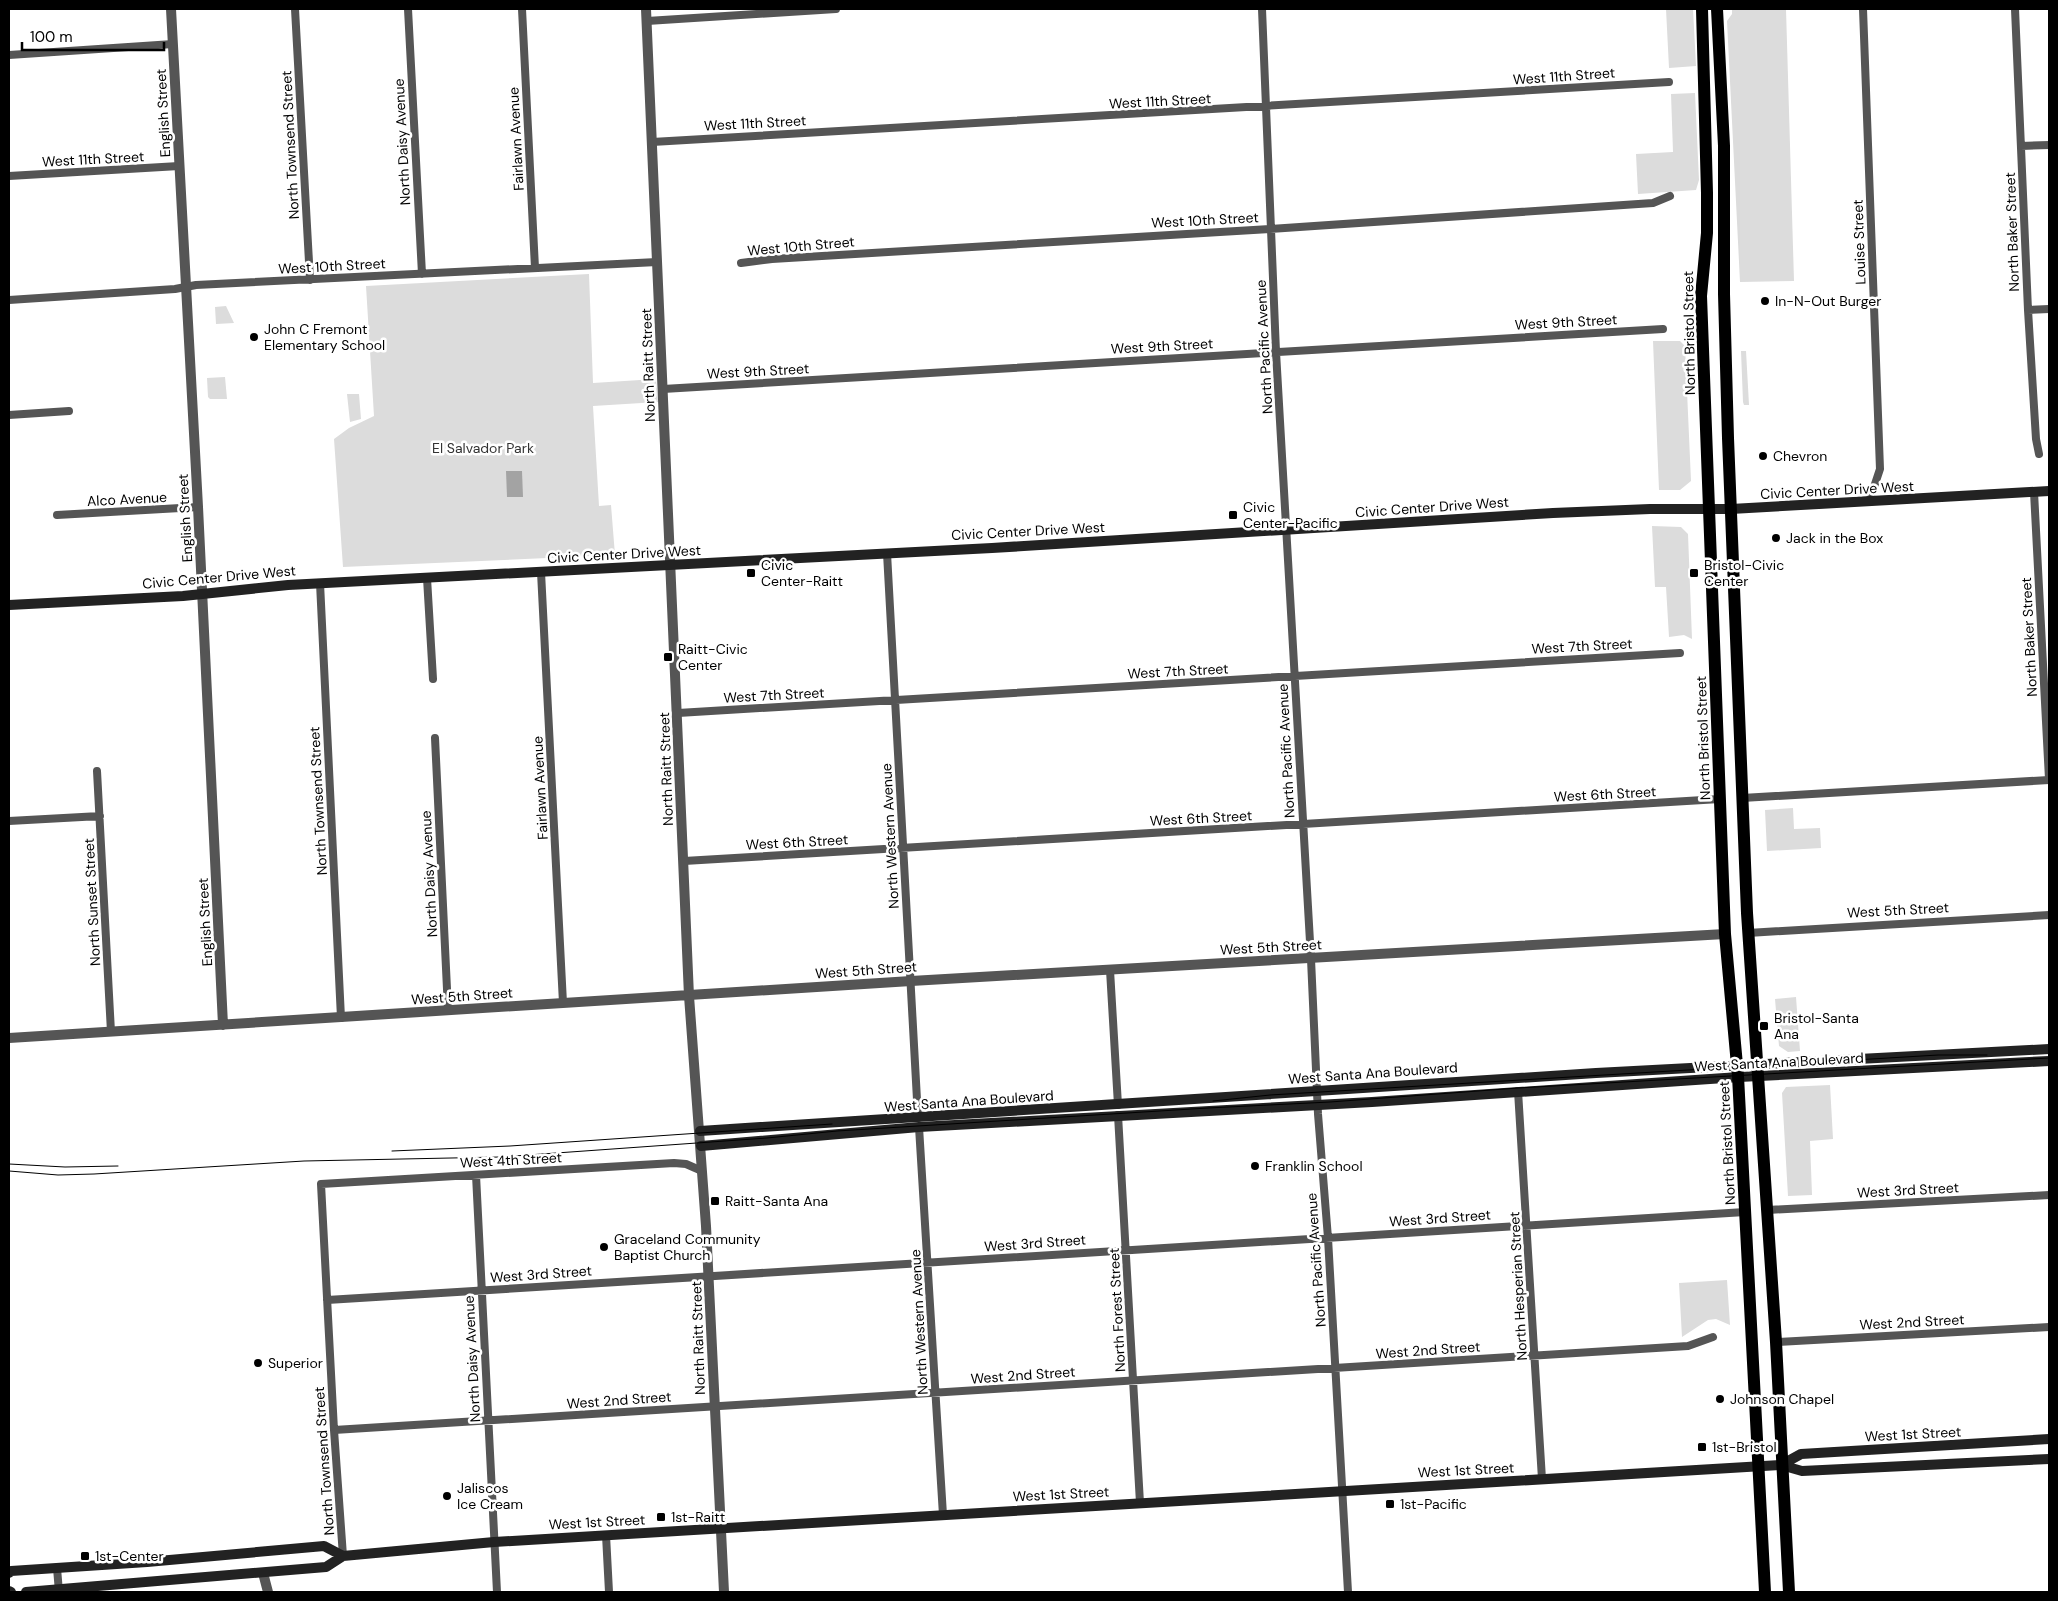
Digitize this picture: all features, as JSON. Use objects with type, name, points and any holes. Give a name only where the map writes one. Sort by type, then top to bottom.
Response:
[{"type":"main road","name":"North Bristol Street","points":[[1702,9],[1707,233],[1701,296],[1720,799],[1726,934],[1738,1072],[1760,1466],[1765,1592]]},
{"type":"main road","points":[[1717,9],[1724,146],[1724,294],[1731,509],[1748,933],[1768,1210],[1781,1465],[1790,1592]]},
{"type":"main road","name":"Civic Center Drive West","points":[[9,605],[202,594],[320,583],[992,548],[1614,510],[1709,510],[2049,492]]},
{"type":"main road","name":"West Santa Ana Boulevard","points":[[1759,1071],[2049,1049]]},
{"type":"main road","name":"West Santa Ana Boulevard","points":[[700,1131],[919,1122],[1118,1110],[1317,1104],[1518,1091],[1738,1072],[2049,1061]]},
{"type":"main road","name":"West Santa Ana Boulevard","points":[[1118,1110],[1317,1091],[1596,1073],[1738,1072]]},
{"type":"main road","name":"West Santa Ana Boulevard","points":[[701,1146],[919,1122]]},
{"type":"main road","name":"West 1st Street","points":[[1781,1465],[1801,1454],[2049,1439]]},
{"type":"main road","name":"West 1st Street","points":[[26,1592],[59,1591],[326,1567],[343,1556],[494,1542],[1760,1466],[1781,1465],[1802,1471],[2049,1459]]},
{"type":"main road","name":"West 1st Street","points":[[9,1573],[324,1546],[343,1556]]},
{"type":"street","name":"English Street","points":[[171,9],[198,507],[223,1025]]},
{"type":"street","name":"North Townsend Street","points":[[295,9],[310,280]]},
{"type":"street","name":"North Daisy Avenue","points":[[408,9],[422,274]]},
{"type":"street","name":"Fairlawn Avenue","points":[[522,9],[535,268]]},
{"type":"street","name":"North Raitt Street","points":[[646,9],[689,996],[709,1276],[724,1592]]},
{"type":"street","points":[[647,21],[836,9]]},
{"type":"street","name":"North Pacific Avenue","points":[[1262,9],[1276,352],[1311,959],[1317,1104],[1328,1238],[1348,1592]]},
{"type":"street","name":"Louise Street","points":[[1863,9],[1880,469],[1869,502]]},
{"type":"street","name":"North Baker Street","points":[[2015,9],[2028,310],[2036,439],[2039,454]]},
{"type":"street","points":[[9,54],[173,44]]},
{"type":"street","name":"West 11th Street","points":[[652,142],[1669,82]]},
{"type":"street","points":[[2021,146],[2049,145]]},
{"type":"street","name":"West 11th Street","points":[[9,176],[179,166]]},
{"type":"street","name":"West 10th Street","points":[[741,263],[772,258],[1270,229],[1653,203],[1670,196]]},
{"type":"street","name":"West 10th Street","points":[[9,300],[186,287],[657,262]]},
{"type":"street","points":[[2028,310],[2049,309]]},
{"type":"street","name":"West 9th Street","points":[[663,389],[1663,329]]},
{"type":"street","points":[[9,415],[69,411]]},
{"type":"street","name":"North Baker Street","points":[[2034,492],[2049,780]]},
{"type":"street","name":"Alco Avenue","points":[[57,515],[198,507]]},
{"type":"street","name":"North Western Avenue","points":[[887,552],[894,700],[943,1515]]},
{"type":"street","name":"Fairlawn Avenue","points":[[541,572],[563,1003]]},
{"type":"street","points":[[427,578],[433,678]]},
{"type":"street","name":"North Townsend Street","points":[[320,583],[342,1018]]},
{"type":"street","name":"West 7th Street","points":[[678,713],[1680,653]]},
{"type":"street","name":"North Daisy Avenue","points":[[435,738],[448,1010]]},
{"type":"street","name":"North Sunset Street","points":[[97,771],[111,1032]]},
{"type":"street","points":[[1742,798],[2049,780]]},
{"type":"street","name":"West 6th Street","points":[[684,861],[1720,799]]},
{"type":"street","points":[[9,821],[100,816]]},
{"type":"street","name":"West 5th Street","points":[[1748,933],[2049,915]]},
{"type":"street","name":"West 5th Street","points":[[9,1038],[911,981],[1726,934]]},
{"type":"street","name":"North Forest Street","points":[[1110,970],[1140,1503]]},
{"type":"street","name":"North Hesperian Street","points":[[1518,1091],[1542,1479]]},
{"type":"street","name":"West 4th Street","points":[[321,1184],[674,1163],[686,1164],[702,1171]]},
{"type":"street","name":"North Daisy Avenue","points":[[476,1175],[497,1592]]},
{"type":"street","name":"North Townsend Street","points":[[321,1184],[334,1430],[343,1556]]},
{"type":"street","name":"West 3rd Street","points":[[1768,1210],[2049,1194]]},
{"type":"street","name":"West 3rd Street","points":[[327,1300],[1745,1212]]},
{"type":"street","name":"West 2nd Street","points":[[1776,1342],[2049,1327]]},
{"type":"street","name":"West 2nd Street","points":[[334,1430],[1688,1346],[1713,1338]]},
{"type":"street","points":[[606,1535],[609,1592]]},
{"type":"street","points":[[57,1568],[59,1591]]},
{"type":"street","points":[[263,1573],[268,1592]]},
{"type":"green space","points":[[1666,9],[1693,9],[1696,66],[1669,68]]},
{"type":"green space","points":[[1732,9],[1786,9],[1794,281],[1740,282],[1727,21],[1732,14]]},
{"type":"green space","points":[[1695,93],[1699,180],[1696,190],[1638,194],[1636,154],[1673,152],[1671,94]]},
{"type":"green space","name":"El Salvador Park","points":[[589,274],[593,383],[656,379],[658,402],[593,406],[599,506],[611,505],[615,555],[343,567],[334,439],[349,428],[374,416],[366,286]]},
{"type":"green space","points":[[226,306],[234,323],[216,324],[215,307]]},
{"type":"green space","points":[[1653,341],[1680,341],[1685,346],[1691,481],[1680,490],[1659,490]]},
{"type":"green space","points":[[1741,351],[1746,351],[1749,405],[1744,405],[1743,402]]},
{"type":"green space","points":[[225,377],[227,399],[210,399],[208,397],[207,378]]},
{"type":"green space","points":[[347,394],[359,394],[361,419],[350,422]]},
{"type":"green space","points":[[1652,526],[1681,527],[1688,534],[1692,639],[1684,635],[1669,637],[1666,587],[1655,587]]},
{"type":"green space","points":[[1793,808],[1794,829],[1820,828],[1821,848],[1767,851],[1765,810]]},
{"type":"green space","points":[[1796,997],[1800,1051],[1788,1052],[1779,1046],[1775,999]]},
{"type":"green space","points":[[1830,1085],[1833,1139],[1810,1141],[1812,1195],[1788,1196],[1782,1093],[1786,1087]]},
{"type":"green space","points":[[1727,1280],[1730,1325],[1716,1319],[1708,1320],[1682,1337],[1679,1283]]},
{"type":"shaded area","points":[[506,471],[522,471],[523,497],[507,497]]},
{"type":"tram line","points":[[1213,1101],[1270,1095],[1938,1055],[1987,1055]]},
{"type":"tram line","points":[[9,1171],[58,1175],[94,1174],[304,1161],[500,1157],[767,1138],[837,1131],[1330,1102],[1518,1088],[2049,1058]]},
{"type":"tram line","points":[[392,1151],[510,1146],[832,1124]]},
{"type":"tram line","points":[[9,1164],[65,1167],[118,1166]]},
{"type":"place","name":"In-N-Out Burger","points":[[1765,301]]},
{"type":"place","name":"John C Fremont Elementary School","points":[[254,337]]},
{"type":"place","name":"Chevron","points":[[1763,456]]},
{"type":"place","name":"Civic Center-Pacific","points":[[1233,515]]},
{"type":"place","name":"Jack in the Box","points":[[1776,538]]},
{"type":"place","name":"Civic Center-Raitt","points":[[751,573]]},
{"type":"place","name":"Bristol-Civic Center","points":[[1694,573]]},
{"type":"place","name":"Raitt-Civic Center","points":[[668,657]]},
{"type":"place","name":"Bristol-Santa Ana","points":[[1764,1026]]},
{"type":"place","name":"Franklin School","points":[[1255,1166]]},
{"type":"place","name":"Raitt-Santa Ana","points":[[715,1201]]},
{"type":"place","name":"Graceland Community Baptist Church","points":[[604,1247]]},
{"type":"place","name":"Superior","points":[[258,1363]]},
{"type":"place","name":"Johnson Chapel","points":[[1720,1399]]},
{"type":"place","name":"1st-Bristol","points":[[1702,1447]]},
{"type":"place","name":"Jaliscos Ice Cream","points":[[447,1496]]},
{"type":"place","name":"1st-Pacific","points":[[1390,1504]]},
{"type":"place","name":"1st-Raitt","points":[[661,1517]]},
{"type":"place","name":"1st-Center","points":[[85,1556]]}]
